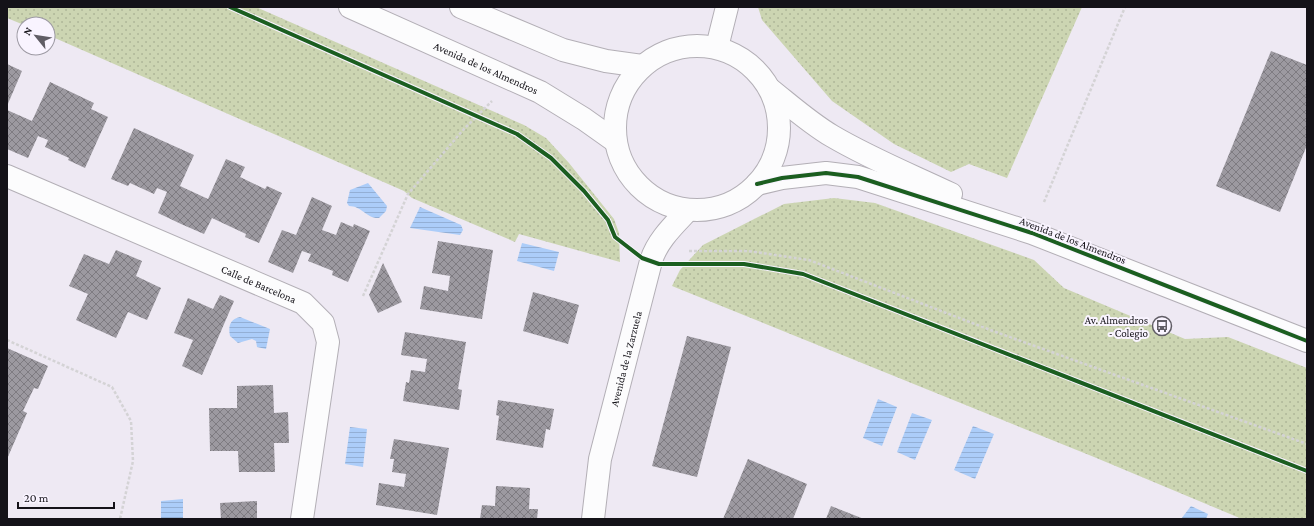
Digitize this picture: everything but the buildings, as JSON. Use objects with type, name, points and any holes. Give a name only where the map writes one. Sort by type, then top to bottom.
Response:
[{"type":"street","name":"Avenida de los Almendros","points":[[350,7],[540,92],[584,119],[615,141]]},
{"type":"street","points":[[461,7],[563,50],[606,61],[642,66]]},
{"type":"street","points":[[717,47],[727,7]]},
{"type":"street","points":[[690,45],[717,47],[751,65],[771,90],[779,115],[778,144],[772,162],[757,184],[733,201],[704,210],[688,210],[666,204],[644,192],[631,180],[623,166],[615,141],[615,115],[625,88],[642,66],[668,50],[690,45]]},
{"type":"street","name":"Avenida de los Almendros","points":[[771,90],[804,117],[831,136],[858,151],[1032,233]]},
{"type":"street","name":"Avenida de los Almendros","points":[[757,184],[782,178],[826,173],[858,177],[1032,233],[1307,341]]},
{"type":"street","name":"Calle de Barcelona","points":[[7,176],[303,303],[324,323],[328,342],[302,519]]},
{"type":"street","name":"Avenida de la Zarzuela","points":[[594,518],[600,459],[651,261],[654,252],[668,231],[688,210]]},
{"type":"path","points":[[1044,202],[1125,7]]},
{"type":"path","points":[[363,296],[408,194],[464,128],[496,98]]},
{"type":"path","points":[[470,113],[484,119]]},
{"type":"path","points":[[683,252],[748,250],[809,260],[993,332],[1307,444]]},
{"type":"path","points":[[7,340],[112,387],[131,421],[133,461],[120,519]]},
{"type":"green space","points":[[7,7],[256,7],[524,125],[546,138],[569,163],[614,219],[619,233],[620,262],[519,234],[515,242],[412,198],[404,191],[56,39],[56,16],[16,16],[16,22],[7,18]]},
{"type":"green space","points":[[758,7],[1082,7],[1007,178],[969,164],[951,172],[894,144],[832,101],[762,20]]},
{"type":"green space","points":[[834,198],[875,203],[1034,260],[1064,288],[1185,339],[1228,337],[1307,368],[1307,519],[1242,519],[1094,457],[672,286],[680,270],[703,245],[784,204]]},
{"type":"water","points":[[368,183],[387,206],[386,211],[379,218],[371,217],[357,208],[349,206],[347,203],[350,190]]},
{"type":"water","points":[[420,207],[461,225],[463,230],[460,235],[410,228]]},
{"type":"water","points":[[522,243],[559,252],[554,271],[517,261]]},
{"type":"water","points":[[240,317],[270,329],[266,349],[257,347],[256,341],[252,339],[238,343],[230,336],[230,324],[234,319]]},
{"type":"water","points":[[878,399],[897,407],[882,446],[863,438]]},
{"type":"water","points":[[912,413],[932,420],[915,460],[897,452]]},
{"type":"water","points":[[973,426],[994,434],[975,479],[954,470]]},
{"type":"water","points":[[350,427],[367,429],[363,467],[345,464]]},
{"type":"water","points":[[183,499],[183,519],[161,519],[161,501]]},
{"type":"water","points":[[1191,506],[1208,514],[1206,519],[1181,519]]},
{"type":"cycle path","points":[[230,7],[517,134],[551,158],[584,191],[608,220],[615,237],[642,258],[659,264],[744,264],[803,274],[1307,471]]},
{"type":"cycle path","points":[[757,184],[782,178],[826,173],[858,177],[1032,233],[1307,341]]},
{"type":"place","name":"Av. Almendros - Colegio","points":[[1162,326]]}]
